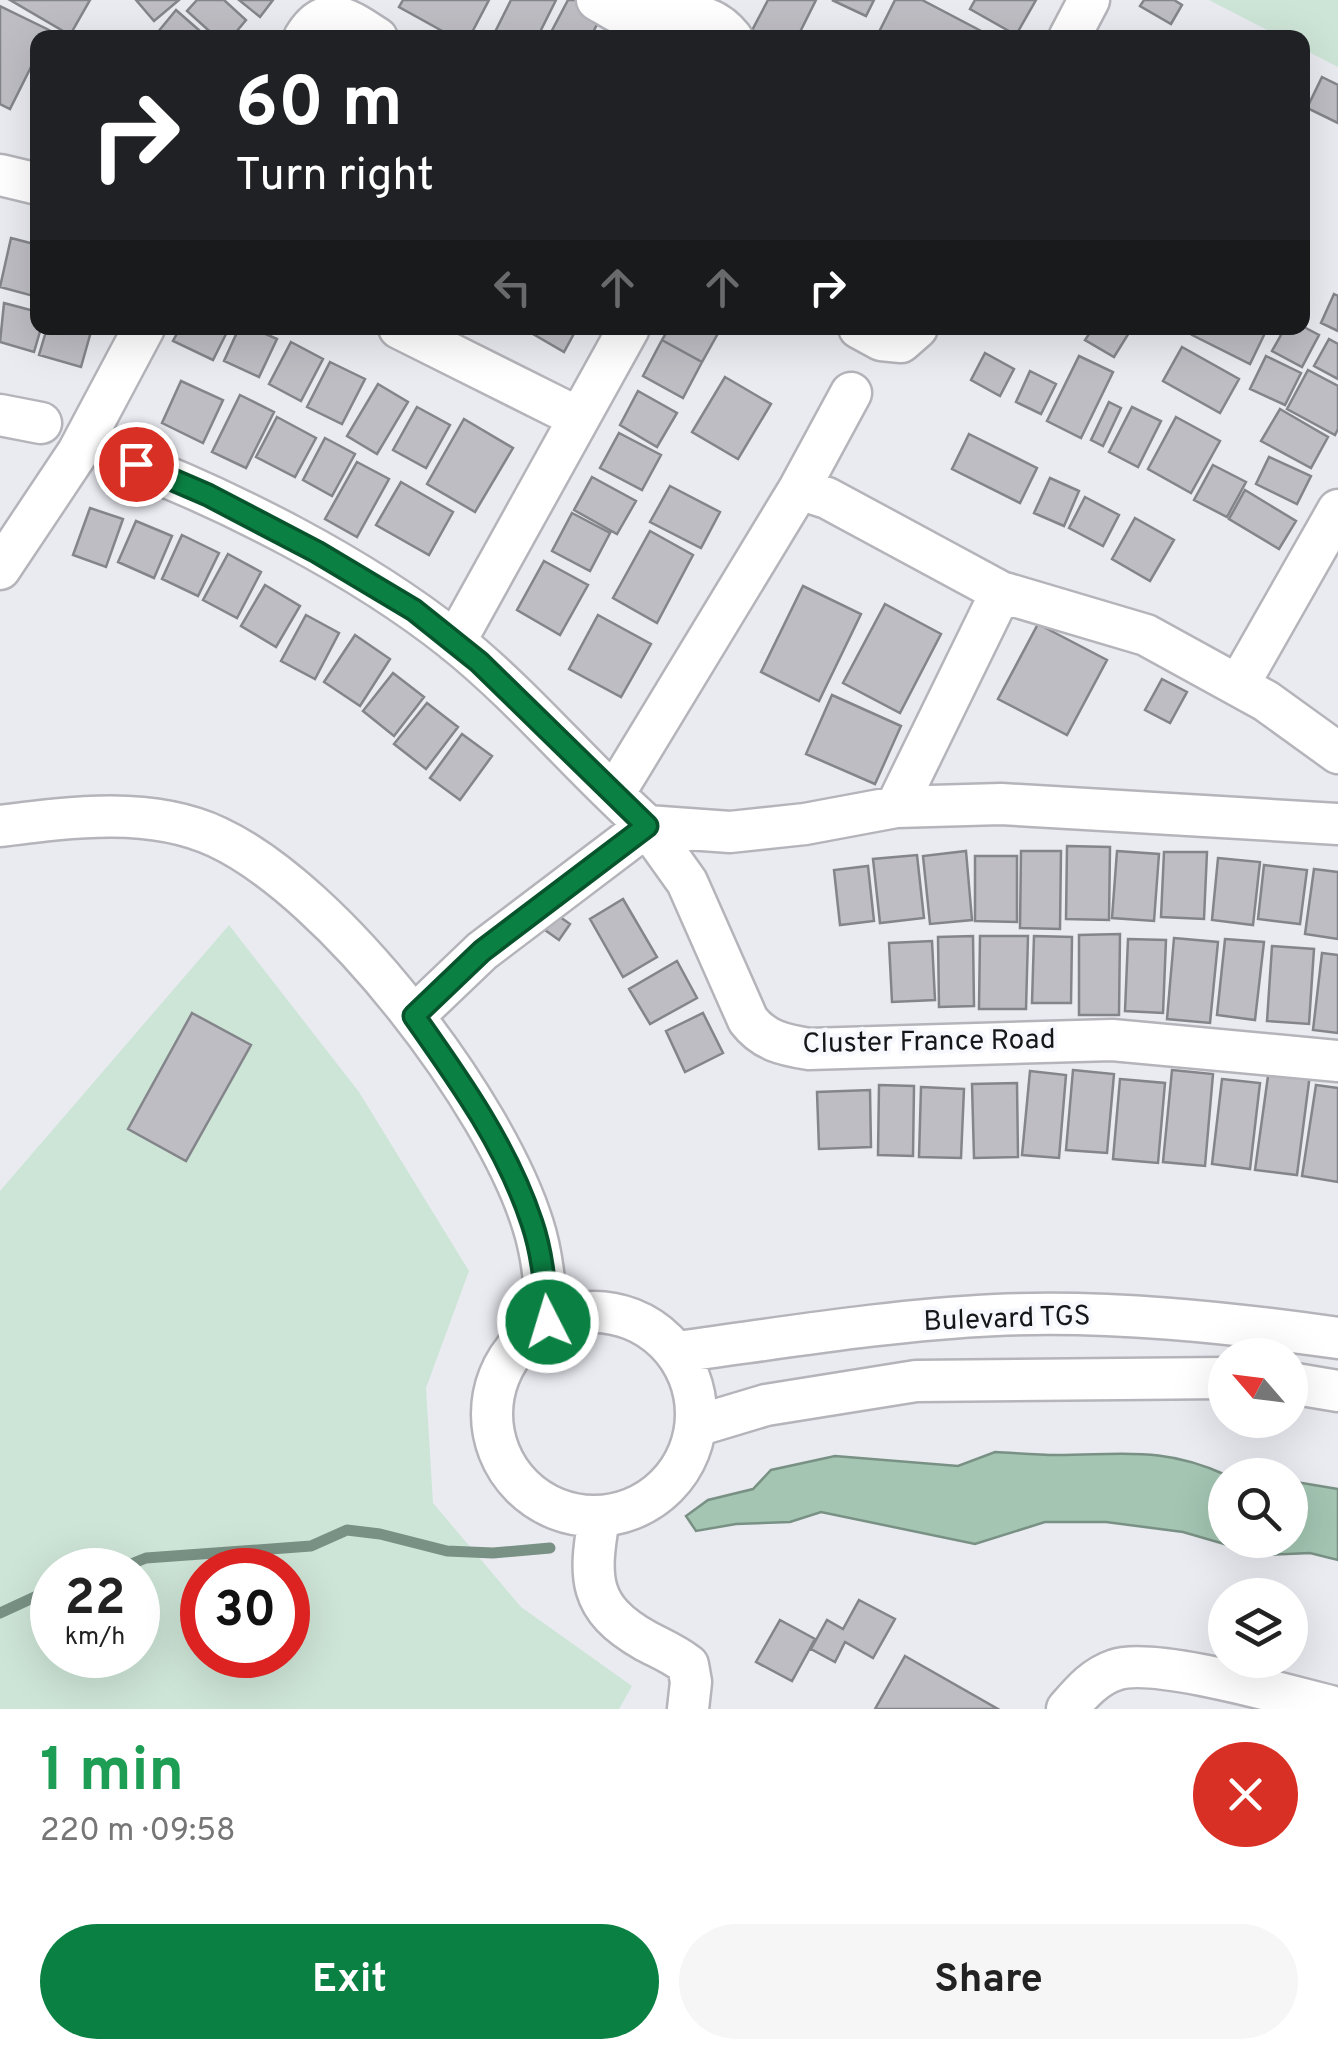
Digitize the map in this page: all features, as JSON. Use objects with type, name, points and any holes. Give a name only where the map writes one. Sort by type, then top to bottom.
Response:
[{"type":"street","points":[[596,0],[632,18],[699,8],[727,30]]},
{"type":"street","points":[[1073,30],[1089,0]]},
{"type":"street","points":[[323,18],[355,30]]},
{"type":"street","points":[[0,175],[30,182]]},
{"type":"street","points":[[0,569],[78,452],[140,335]]},
{"type":"street","points":[[413,335],[579,418]]},
{"type":"street","points":[[455,642],[625,335]]},
{"type":"street","points":[[872,335],[901,342],[910,335]]},
{"type":"street","points":[[614,794],[799,489],[850,393]]},
{"type":"street","points":[[0,415],[41,422]]},
{"type":"street","name":"Cluster France Road","points":[[117,457],[208,495],[317,552],[392,596],[455,642],[647,826],[687,882],[748,1020],[771,1041],[809,1049],[1112,1040],[1338,1061]]},
{"type":"street","points":[[799,489],[827,498],[1001,592],[1146,635],[1239,684],[1338,753]]},
{"type":"street","points":[[1239,684],[1338,510]]},
{"type":"street","points":[[896,808],[1001,592]]},
{"type":"street","points":[[414,1016],[482,951],[647,826],[730,832],[896,808],[1001,804],[1338,824]]},
{"type":"street","points":[[0,826],[85,817],[162,820],[217,837],[312,903],[414,1016],[465,1088],[509,1164],[533,1225],[544,1272],[548,1322]]},
{"type":"street","points":[[575,1312],[632,1317],[656,1331],[677,1352],[694,1387],[696,1426],[686,1461],[664,1490],[634,1510],[599,1518],[568,1514],[540,1502],[516,1482],[500,1456],[492,1426],[493,1395],[503,1366],[522,1340],[548,1322],[575,1312]]},
{"type":"street","name":"Bulevard TGS","points":[[677,1352],[993,1316],[1078,1314],[1189,1320],[1338,1338]]},
{"type":"street","points":[[696,1426],[766,1405],[916,1381],[1208,1378]]},
{"type":"street","points":[[1308,1386],[1338,1391]]},
{"type":"street","points":[[599,1518],[592,1560],[594,1587],[600,1600],[623,1625],[688,1665],[692,1682],[688,1709]]},
{"type":"street","points":[[1067,1709],[1094,1680],[1116,1669],[1141,1666],[1338,1708]]},
{"type":"shaded area","points":[[1209,0],[1338,0],[1338,67],[1310,53],[1310,30],[1267,30]]},
{"type":"shaded area","points":[[229,925],[359,1092],[469,1271],[426,1388],[433,1503],[521,1607],[632,1686],[619,1709],[0,1709],[0,1191]]},
{"type":"shaded area","points":[[995,1452],[1143,1454],[1203,1466],[1208,1468],[1208,1539],[1183,1532],[1106,1522],[1045,1522],[975,1544],[821,1512],[790,1522],[736,1524],[696,1531],[686,1516],[708,1500],[753,1489],[771,1470],[835,1456],[958,1466]]},
{"type":"shaded area","points":[[1308,1484],[1338,1489],[1338,1560],[1310,1553]]},
{"type":"building","points":[[10,0],[90,0],[73,30],[61,30]]},
{"type":"building","points":[[136,0],[179,0],[154,21]]},
{"type":"building","points":[[197,0],[224,0],[246,20],[238,30],[208,30],[187,11]]},
{"type":"building","points":[[239,0],[273,0],[260,17]]},
{"type":"building","points":[[403,0],[489,0],[473,30],[441,30],[399,7]]},
{"type":"building","points":[[511,0],[556,0],[541,30],[496,30]]},
{"type":"building","points":[[568,0],[584,0],[604,11],[594,30],[552,30]]},
{"type":"building","points":[[768,0],[816,0],[801,30],[752,30]]},
{"type":"building","points":[[832,0],[874,0],[866,16]]},
{"type":"building","points":[[895,0],[922,0],[979,30],[880,30]]},
{"type":"building","points":[[975,0],[1036,0],[1019,30],[1007,30],[970,9]]},
{"type":"building","points":[[1144,0],[1174,0],[1182,5],[1171,24],[1140,6]]},
{"type":"building","points":[[0,6],[49,30],[30,30],[30,69],[10,109],[0,104]]},
{"type":"building","points":[[176,10],[199,30],[160,30]]},
{"type":"building","points":[[1322,77],[1338,85],[1338,123],[1310,109]]},
{"type":"building","points":[[11,238],[30,243],[30,295],[0,287]]},
{"type":"building","points":[[1334,294],[1338,296],[1338,331],[1321,323]]},
{"type":"building","points":[[4,303],[30,310],[30,335],[39,335],[34,352],[0,342]]},
{"type":"building","points":[[1310,330],[1319,335],[1302,367],[1272,351],[1281,335],[1310,335]]},
{"type":"building","points":[[45,335],[90,335],[81,367],[39,355]]},
{"type":"building","points":[[176,335],[226,335],[213,360],[173,341]]},
{"type":"building","points":[[236,335],[268,335],[277,339],[259,377],[224,361]]},
{"type":"building","points":[[535,335],[573,335],[564,352]]},
{"type":"building","points":[[665,335],[717,335],[702,362],[662,340]]},
{"type":"building","points":[[1088,335],[1128,335],[1114,357],[1085,340]]},
{"type":"building","points":[[1192,335],[1264,335],[1250,364]]},
{"type":"building","points":[[1329,339],[1338,344],[1338,379],[1314,366]]},
{"type":"building","points":[[662,340],[702,362],[683,398],[643,376]]},
{"type":"building","points":[[291,342],[323,359],[301,401],[269,384]]},
{"type":"building","points":[[1182,347],[1239,379],[1220,413],[1163,381]]},
{"type":"building","points":[[985,353],[1014,369],[1000,396],[971,380]]},
{"type":"building","points":[[1079,356],[1113,372],[1081,438],[1047,421]]},
{"type":"building","points":[[1266,356],[1301,373],[1285,405],[1250,389]]},
{"type":"building","points":[[330,362],[365,379],[342,424],[307,407]]},
{"type":"building","points":[[1308,370],[1338,386],[1335,435],[1287,409]]},
{"type":"building","points":[[1030,371],[1056,384],[1041,414],[1016,402]]},
{"type":"building","points":[[725,377],[771,404],[738,459],[692,432]]},
{"type":"building","points":[[181,381],[223,400],[203,443],[162,423]]},
{"type":"building","points":[[378,384],[408,402],[377,454],[347,436]]},
{"type":"building","points":[[638,391],[677,413],[657,447],[620,425]]},
{"type":"building","points":[[240,395],[274,412],[246,468],[212,452]]},
{"type":"building","points":[[1109,402],[1121,408],[1103,446],[1091,440]]},
{"type":"building","points":[[417,407],[450,425],[426,468],[393,450]]},
{"type":"building","points":[[1132,407],[1161,421],[1138,467],[1109,452]]},
{"type":"building","points":[[1280,409],[1328,437],[1311,468],[1261,441]]},
{"type":"building","points":[[277,417],[316,438],[295,477],[256,457]]},
{"type":"building","points":[[1176,417],[1220,441],[1191,493],[1148,469]]},
{"type":"building","points":[[464,419],[513,448],[475,512],[427,484]]},
{"type":"building","points":[[619,433],[661,455],[642,490],[600,468]]},
{"type":"building","points":[[969,434],[1037,468],[1020,503],[952,469]]},
{"type":"building","points":[[325,438],[355,454],[332,496],[303,480]]},
{"type":"building","points":[[1269,457],[1311,476],[1297,504],[1256,484]]},
{"type":"building","points":[[357,462],[389,479],[357,537],[325,519]]},
{"type":"building","points":[[1213,465],[1246,482],[1227,517],[1194,500]]},
{"type":"building","points":[[592,477],[636,501],[617,534],[574,510]]},
{"type":"building","points":[[1050,478],[1079,491],[1064,526],[1034,513]]},
{"type":"building","points":[[401,482],[453,512],[429,555],[376,525]]},
{"type":"building","points":[[670,486],[720,512],[701,548],[650,522]]},
{"type":"building","points":[[1245,490],[1296,521],[1279,549],[1229,519]]},
{"type":"building","points":[[1085,497],[1119,515],[1103,546],[1069,528]]},
{"type":"building","points":[[90,508],[123,519],[106,567],[73,555]]},
{"type":"building","points":[[572,513],[610,533],[590,571],[552,551]]},
{"type":"building","points":[[1135,518],[1174,540],[1150,581],[1112,559]]},
{"type":"building","points":[[136,521],[172,536],[154,578],[118,562]]},
{"type":"building","points":[[650,531],[693,555],[657,623],[613,598]]},
{"type":"building","points":[[182,535],[219,553],[198,596],[162,579]]},
{"type":"building","points":[[228,554],[261,572],[237,618],[203,600]]},
{"type":"building","points":[[544,561],[588,585],[560,635],[517,610]]},
{"type":"building","points":[[265,585],[300,606],[276,647],[241,626]]},
{"type":"building","points":[[803,586],[861,614],[819,701],[761,672]]},
{"type":"building","points":[[885,604],[941,634],[900,713],[843,683]]},
{"type":"building","points":[[306,615],[339,633],[315,679],[281,661]]},
{"type":"building","points":[[598,615],[651,644],[621,697],[569,669]]},
{"type":"building","points":[[1038,624],[1107,660],[1067,735],[998,699]]},
{"type":"building","points":[[355,635],[390,659],[360,706],[324,682]]},
{"type":"building","points":[[393,673],[424,697],[394,736],[363,711]]},
{"type":"building","points":[[1162,679],[1187,692],[1170,723],[1145,710]]},
{"type":"building","points":[[832,695],[901,726],[875,784],[806,754]]},
{"type":"building","points":[[427,703],[458,727],[426,769],[394,744]]},
{"type":"building","points":[[462,734],[492,756],[460,800],[430,778]]},
{"type":"building","points":[[1067,846],[1110,847],[1109,920],[1066,919]]},
{"type":"building","points":[[966,851],[972,920],[930,924],[923,856]]},
{"type":"building","points":[[1021,851],[1061,851],[1060,929],[1020,928]]},
{"type":"building","points":[[1117,851],[1159,854],[1154,921],[1112,918]]},
{"type":"building","points":[[1164,852],[1207,852],[1204,919],[1161,917]]},
{"type":"building","points":[[917,855],[924,918],[880,923],[873,859]]},
{"type":"building","points":[[975,856],[1017,856],[1017,922],[975,921]]},
{"type":"building","points":[[1218,858],[1260,862],[1253,925],[1212,920]]},
{"type":"building","points":[[1264,865],[1307,870],[1300,924],[1258,919]]},
{"type":"building","points":[[868,866],[874,921],[840,925],[834,870]]},
{"type":"building","points":[[1314,869],[1338,872],[1338,939],[1305,934]]},
{"type":"building","points":[[623,899],[657,957],[623,977],[590,919]]},
{"type":"building","points":[[553,912],[570,924],[559,940],[542,928]]},
{"type":"building","points":[[1120,934],[1119,1015],[1079,1015],[1079,935]]},
{"type":"building","points":[[973,936],[974,1006],[939,1007],[938,937]]},
{"type":"building","points":[[980,936],[1028,936],[1026,1009],[979,1009]]},
{"type":"building","points":[[1034,936],[1072,937],[1071,1003],[1032,1003]]},
{"type":"building","points":[[1174,938],[1218,942],[1210,1023],[1167,1019]]},
{"type":"building","points":[[1128,939],[1166,940],[1163,1013],[1125,1011]]},
{"type":"building","points":[[1225,939],[1264,942],[1255,1020],[1217,1015]]},
{"type":"building","points":[[932,941],[935,1000],[892,1002],[889,943]]},
{"type":"building","points":[[1272,946],[1314,949],[1309,1024],[1267,1021]]},
{"type":"building","points":[[1322,953],[1338,955],[1338,1033],[1313,1030]]},
{"type":"building","points":[[677,961],[697,998],[650,1024],[629,989]]},
{"type":"building","points":[[192,1013],[251,1045],[186,1161],[128,1129]]},
{"type":"building","points":[[703,1013],[723,1053],[685,1072],[666,1031]]},
{"type":"building","points":[[1269,1069],[1310,1074],[1297,1175],[1255,1170]]},
{"type":"building","points":[[1073,1070],[1114,1074],[1107,1153],[1066,1150]]},
{"type":"building","points":[[1172,1070],[1213,1074],[1205,1166],[1163,1162]]},
{"type":"building","points":[[1030,1071],[1066,1075],[1059,1158],[1022,1155]]},
{"type":"building","points":[[1120,1079],[1165,1083],[1158,1163],[1113,1159]]},
{"type":"building","points":[[1222,1079],[1260,1083],[1250,1169],[1212,1164]]},
{"type":"building","points":[[1017,1083],[1018,1157],[974,1158],[972,1084]]},
{"type":"building","points":[[879,1085],[914,1086],[913,1156],[878,1155]]},
{"type":"building","points":[[1316,1085],[1338,1088],[1338,1182],[1302,1176]]},
{"type":"building","points":[[921,1087],[964,1089],[961,1158],[919,1157]]},
{"type":"building","points":[[870,1090],[871,1147],[819,1149],[817,1092]]},
{"type":"building","points":[[859,1600],[895,1619],[873,1658],[845,1642],[835,1662],[811,1649],[827,1620],[843,1629]]},
{"type":"building","points":[[780,1620],[815,1639],[792,1681],[756,1662]]},
{"type":"building","points":[[905,1656],[998,1709],[875,1709]]},
{"type":"waterway","points":[[160,1557],[311,1546],[347,1530],[447,1551],[493,1553],[550,1548]]},
{"type":"waterway","points":[[0,1613],[30,1599]]},
{"type":"route","points":[[136,464],[208,495],[317,552],[414,610],[479,662],[647,826],[482,951],[414,1016],[465,1088],[509,1164],[533,1225],[544,1272],[548,1322]]}]
